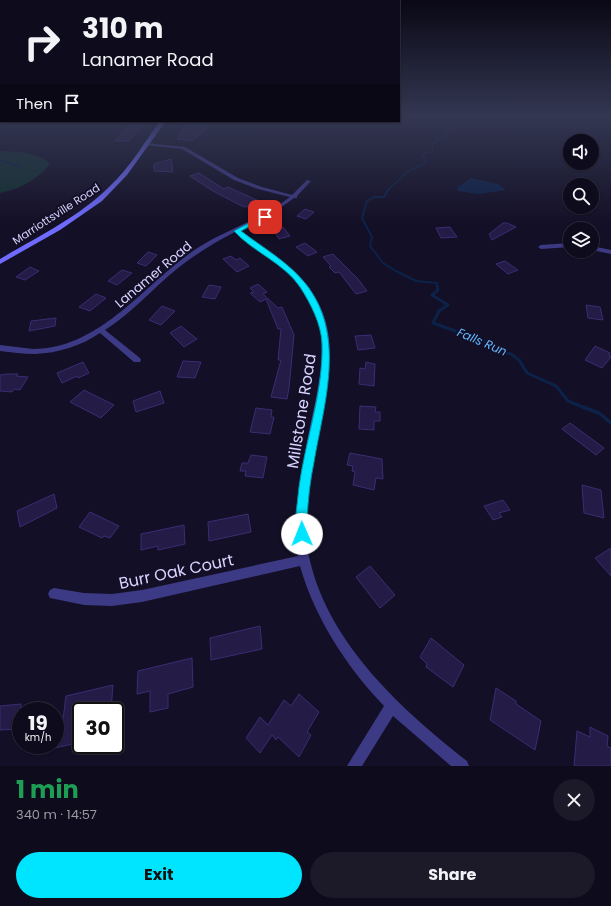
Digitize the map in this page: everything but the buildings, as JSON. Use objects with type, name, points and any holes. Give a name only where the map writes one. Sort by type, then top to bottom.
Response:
[{"type":"main road","name":"Marriottsville Road","points":[[0,262],[102,197],[118,181],[140,152]]},
{"type":"street","points":[[189,152],[236,179],[260,188],[295,197]]},
{"type":"street","name":"Lanamer Road","points":[[0,348],[23,351],[58,348],[88,338],[118,319],[185,260],[215,240],[237,231],[272,213],[295,197],[309,181]]},
{"type":"street","name":"Millstone Road","points":[[237,231],[292,274],[303,285],[318,312],[323,326],[327,360],[305,483],[302,520],[304,560],[318,600],[335,633],[392,705],[462,766]]},
{"type":"street","points":[[541,247],[563,245]]},
{"type":"street","points":[[599,249],[611,252]]},
{"type":"street","points":[[102,330],[137,360]]},
{"type":"street","name":"Burr Oak Court","points":[[54,594],[84,600],[112,600],[142,596],[304,560]]},
{"type":"street","points":[[354,766],[392,705]]},
{"type":"green space","points":[[0,152],[33,154],[50,164],[28,183],[15,189],[0,193]]},
{"type":"water","points":[[471,178],[498,184],[506,190],[478,194],[458,191],[457,188]]},
{"type":"waterway","name":"Falls Run","points":[[388,190],[408,171],[426,163],[423,156],[425,153],[432,152]]},
{"type":"waterway","points":[[0,160],[20,167]]},
{"type":"waterway","name":"Falls Run","points":[[388,190],[384,197],[374,197],[367,201],[362,218],[372,237],[370,246],[383,263],[394,270],[416,281],[437,283],[437,285]]},
{"type":"waterway","name":"Falls Run","points":[[437,285],[438,290],[432,295],[448,305],[439,311],[433,323],[492,344],[501,352],[511,354],[519,360],[527,373],[556,386],[568,401],[585,408]]},
{"type":"waterway","name":"Falls Run","points":[[583,407],[599,413],[611,423]]},
{"type":"route","points":[[265,217],[237,231],[292,274],[303,285],[318,312],[323,326],[326,342],[327,360],[305,483],[302,534]]}]
